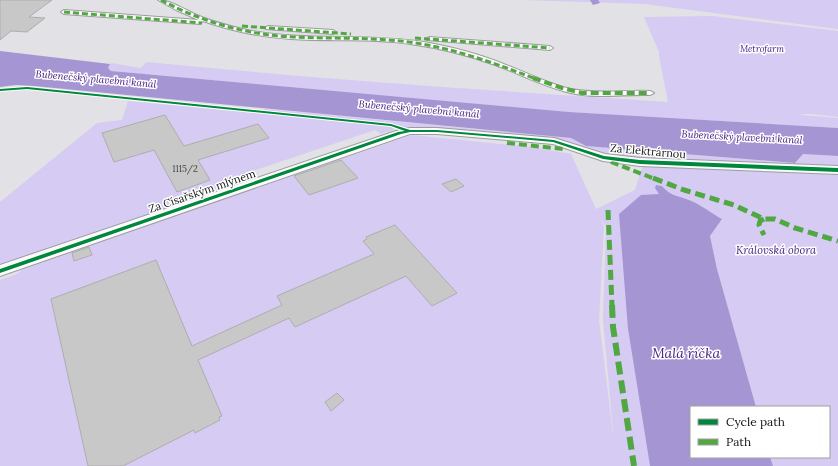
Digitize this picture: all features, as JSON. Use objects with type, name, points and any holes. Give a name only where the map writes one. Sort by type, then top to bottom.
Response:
[{"type":"street","points":[[161,0],[192,16],[236,29],[298,38],[384,39],[422,43],[480,57],[550,85],[572,91],[601,95],[650,93]]},
{"type":"street","points":[[64,12],[550,48]]},
{"type":"street","name":"Za Elektrárnou","points":[[410,131],[437,131],[554,141],[596,155],[640,162],[838,170]]},
{"type":"street","name":"Za Císařským mlýnem","points":[[0,271],[400,133],[410,131]]},
{"type":"green space","points":[[523,0],[838,0],[838,29],[645,4]]},
{"type":"green space","name":"Metrofarm","points":[[712,16],[838,31],[838,117],[813,114],[800,115],[838,118],[838,128],[569,112],[111,71],[108,68],[111,63],[140,68],[147,62],[407,84],[668,102],[659,52],[644,17]]},
{"type":"green space","points":[[128,101],[391,126],[394,130],[381,134],[375,130],[229,179],[232,184],[206,193],[207,195],[0,265],[0,202],[97,123],[122,120]]},
{"type":"green space","points":[[265,109],[571,138],[586,146],[795,163],[803,154],[838,156],[838,167],[642,158],[600,153],[538,138],[402,127],[264,112]]},
{"type":"green space","name":"Královská obora","points":[[412,135],[530,147],[571,154],[596,209],[635,190],[643,165],[838,175],[838,466],[773,466],[770,458],[830,458],[830,406],[756,406],[717,269],[710,236],[722,219],[693,202],[672,194],[659,185],[657,191],[660,194],[627,292],[628,329],[650,466],[0,466],[0,280],[17,274],[24,268]],"holes":[[[600,217],[606,227],[603,320],[614,442],[599,320],[604,227]]]},
{"type":"water","name":"Bubenečský plavební kanál","points":[[0,51],[110,64],[108,68],[111,71],[569,112],[838,128],[838,156],[803,154],[795,163],[586,146],[571,138],[34,86],[16,85],[0,87]]},
{"type":"water","name":"Malá říčka","points":[[656,185],[662,186],[672,194],[697,204],[722,219],[710,236],[717,269],[756,406],[690,406],[690,458],[770,458],[773,466],[650,466],[628,329],[619,214],[641,195],[659,194],[655,188]]},
{"type":"building","points":[[0,0],[52,0],[29,17],[45,18],[27,32],[11,31],[0,40]]},
{"type":"building","points":[[165,115],[184,146],[258,124],[269,138],[198,160],[210,180],[177,192],[154,150],[114,162],[102,133]]},
{"type":"building","points":[[341,160],[358,178],[309,195],[294,176]]},
{"type":"building","points":[[456,179],[464,186],[451,192],[442,184]]},
{"type":"building","points":[[395,225],[457,293],[432,306],[406,276],[295,327],[289,318],[198,360],[222,416],[219,417],[220,420],[195,433],[194,430],[123,466],[88,466],[51,299],[156,260],[192,346],[282,305],[277,296],[374,254],[363,241],[367,239],[366,237]]},
{"type":"building","points":[[89,247],[92,255],[74,261],[72,253]]},
{"type":"building","points":[[337,393],[344,400],[331,411],[325,402]]},
{"type":"marked path","points":[[161,0],[196,17],[234,29],[253,33],[273,36],[395,40],[409,42],[442,47],[478,57],[572,91],[592,94],[650,93]]},
{"type":"marked path","points":[[64,12],[202,23]]},
{"type":"marked path","points":[[242,26],[351,34]]},
{"type":"marked path","points":[[415,38],[550,48]]},
{"type":"marked path","points":[[507,143],[563,149]]},
{"type":"marked path","points":[[611,162],[684,190],[734,205],[764,219],[775,219],[795,228],[838,241]]},
{"type":"marked path","points":[[608,210],[613,327],[634,466]]},
{"type":"marked path","points":[[764,219],[760,221],[759,225],[764,235]]},
{"type":"cycle path","points":[[0,90],[27,88],[391,125],[408,130]]},
{"type":"cycle path","points":[[0,271],[400,133],[410,131],[437,131],[554,141],[603,157],[640,162],[838,170]]}]
